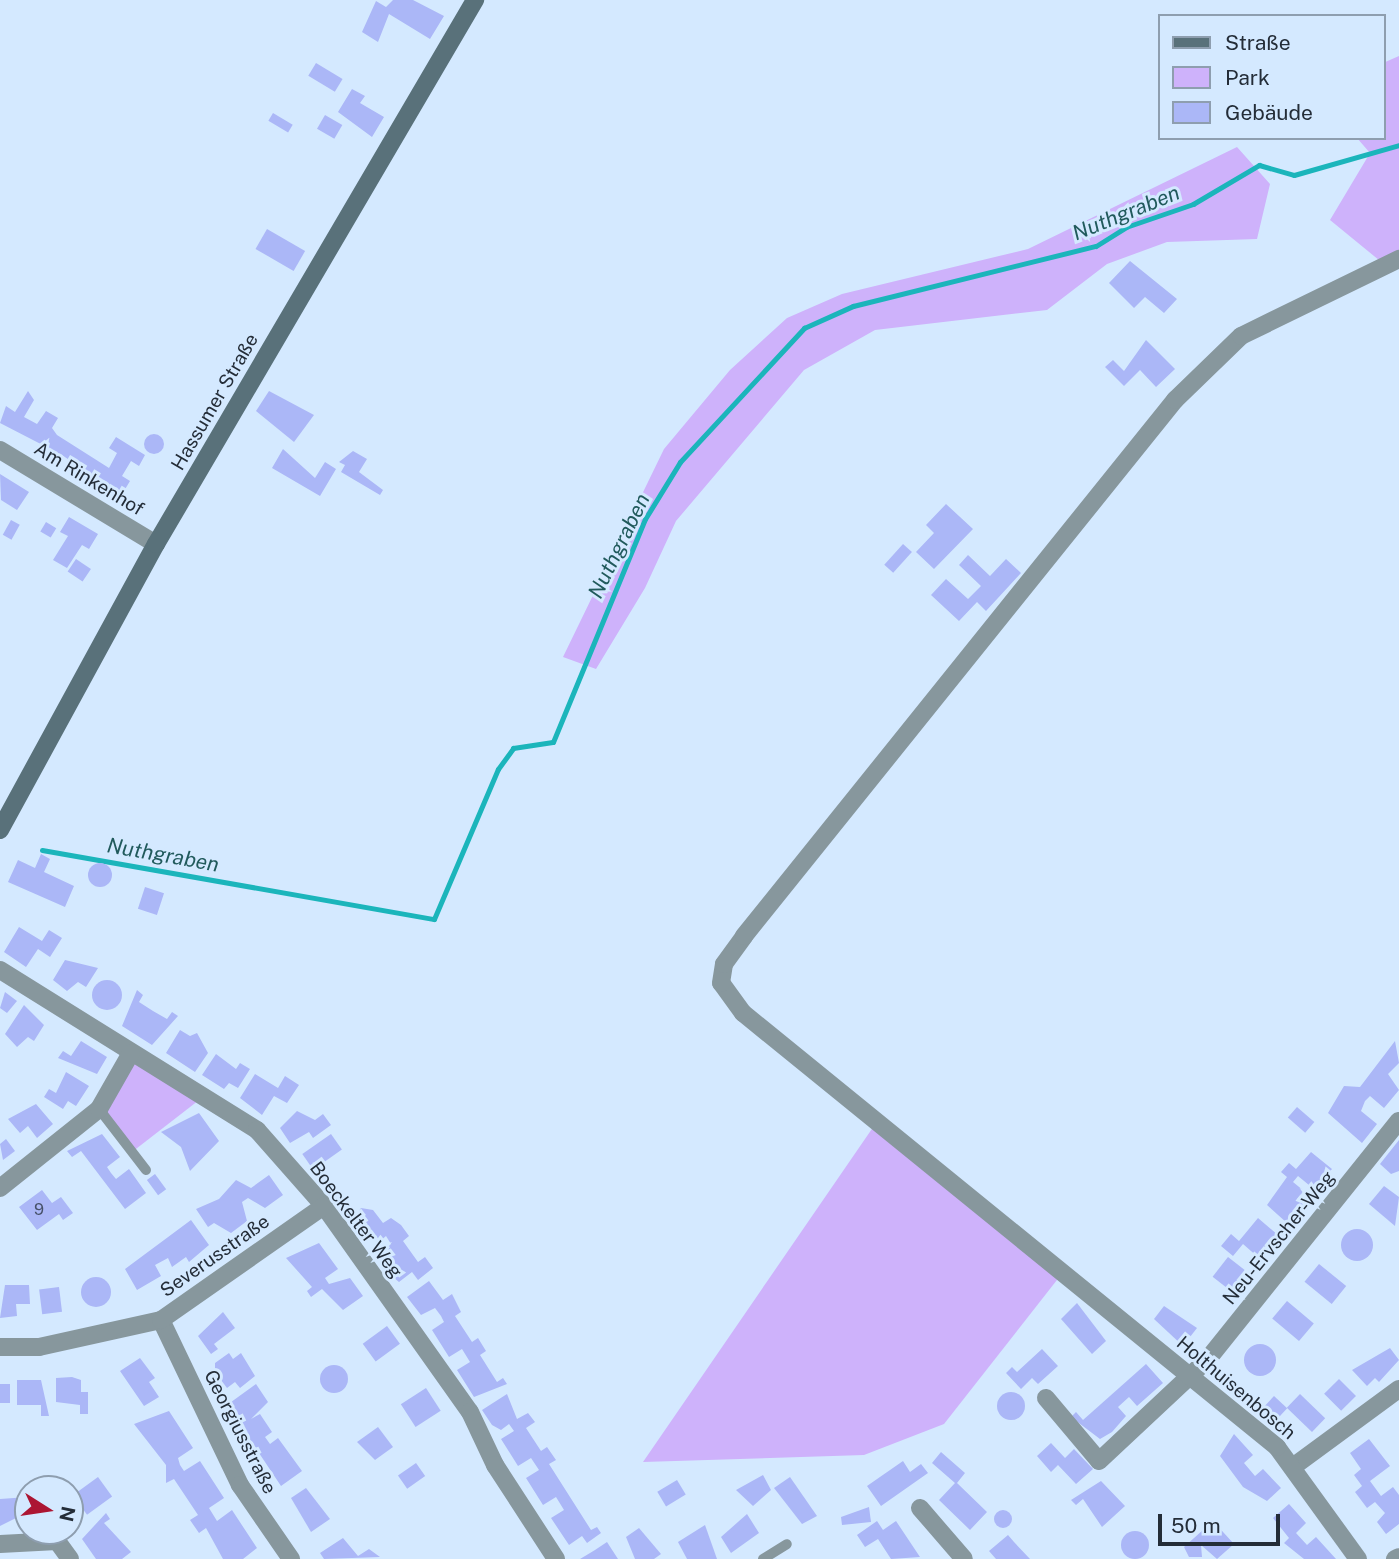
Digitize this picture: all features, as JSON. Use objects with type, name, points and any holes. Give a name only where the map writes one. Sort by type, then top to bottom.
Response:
[{"type":"street","name":"Hassumer Straße","points":[[0,830],[156,544],[475,0]]},
{"type":"street","name":"Holthuisenbosch","points":[[1358,1559],[1294,1466],[1064,1271],[743,1013],[724,991],[724,964],[1127,456],[1205,368],[1241,336],[1303,301],[1399,259]]},
{"type":"street","name":"Am Rinkenhof","points":[[0,450],[156,544]]},
{"type":"street","name":"Boeckelter Weg","points":[[0,970],[257,1130],[324,1206],[470,1412],[556,1559]]},
{"type":"street","points":[[0,1188],[99,1110],[131,1053]]},
{"type":"street","name":"Neu-Ervscher-Weg","points":[[1045,1398],[1099,1461],[1187,1376],[1209,1359],[1399,1121]]},
{"type":"street","name":"Severusstraße","points":[[0,1347],[39,1347],[160,1320],[324,1206]]},
{"type":"street","name":"Georgiusstraße","points":[[160,1320],[240,1485],[285,1557]]},
{"type":"street","points":[[1294,1466],[1399,1389]]},
{"type":"street","points":[[920,1508],[964,1559]]},
{"type":"street","points":[[0,1544],[57,1541],[71,1559]]},
{"type":"lane","points":[[99,1110],[146,1170]]},
{"type":"lane","points":[[763,1559],[787,1544]]},
{"type":"green space","points":[[1399,56],[1399,259],[1385,265],[1330,220],[1370,153],[1359,140],[1385,140],[1385,62]]},
{"type":"green space","points":[[1237,147],[1270,184],[1257,239],[1167,242],[1107,264],[1047,310],[875,330],[804,370],[676,521],[645,588],[596,669],[563,657],[664,449],[730,370],[787,318],[842,294],[1028,249]]},
{"type":"green space","points":[[131,1053],[203,1097],[132,1152],[99,1110]]},
{"type":"green space","points":[[876,1123],[1064,1271],[944,1424],[864,1455],[643,1462]]},
{"type":"building","points":[[393,0],[413,0],[444,16],[430,39],[389,14],[378,42],[362,32],[376,1],[386,7]]},
{"type":"building","points":[[316,63],[343,79],[335,92],[308,76]]},
{"type":"building","points":[[352,89],[365,96],[360,103],[384,117],[372,137],[338,112]]},
{"type":"building","points":[[273,113],[293,125],[288,133],[268,121]]},
{"type":"building","points":[[325,115],[342,125],[334,139],[317,129]]},
{"type":"building","points":[[267,229],[305,251],[294,271],[256,249]]},
{"type":"building","points":[[1130,261],[1177,299],[1164,313],[1145,297],[1134,308],[1109,283]]},
{"type":"building","points":[[1146,340],[1175,369],[1156,387],[1140,370],[1124,386],[1105,367],[1113,360],[1124,371]]},
{"type":"building","points":[[28,391],[34,400],[24,417],[37,424],[46,411],[58,418],[52,428],[57,435],[109,468],[117,453],[109,448],[116,437],[145,455],[139,466],[131,461],[122,476],[130,481],[121,496],[62,455],[0,423],[6,406],[15,412]]},
{"type":"building","points":[[269,391],[314,415],[294,442],[256,411]]},
{"type":"building","points":[[154,434],[161,437],[164,444],[161,451],[154,454],[147,451],[144,444],[147,437]]},
{"type":"building","points":[[283,449],[315,478],[325,462],[336,469],[320,496],[272,468]]},
{"type":"building","points":[[353,451],[367,459],[359,472],[383,490],[380,495],[341,472],[345,465],[339,462]]},
{"type":"building","points":[[0,474],[29,492],[17,510],[1,500]]},
{"type":"building","points":[[946,504],[973,529],[934,569],[916,552],[934,533],[926,525]]},
{"type":"building","points":[[69,517],[98,534],[89,549],[82,545],[67,568],[53,560],[68,536],[60,532]]},
{"type":"building","points":[[11,520],[20,525],[12,540],[3,535]]},
{"type":"building","points":[[46,522],[56,528],[51,538],[40,531]]},
{"type":"building","points":[[903,544],[912,552],[893,573],[884,565]]},
{"type":"building","points":[[968,555],[990,576],[1006,559],[1021,573],[986,611],[977,602],[959,621],[931,595],[946,579],[968,599],[981,586],[959,565]]},
{"type":"building","points":[[76,559],[91,569],[83,582],[68,571]]},
{"type":"building","points":[[41,854],[50,859],[44,872],[74,886],[65,907],[8,882],[18,860],[35,868]]},
{"type":"building","points":[[100,863],[109,866],[112,875],[109,884],[100,887],[91,884],[88,875],[91,866]]},
{"type":"building","points":[[145,887],[164,893],[157,915],[138,909]]},
{"type":"building","points":[[19,927],[42,941],[49,930],[62,938],[50,957],[38,949],[26,967],[4,952]]},
{"type":"building","points":[[65,960],[98,968],[86,987],[78,982],[67,991],[53,980]]},
{"type":"building","points":[[107,980],[118,984],[122,995],[118,1006],[107,1010],[96,1006],[92,995],[96,984]]},
{"type":"building","points":[[137,990],[143,995],[139,1002],[153,1011],[167,1019],[172,1012],[178,1016],[152,1045],[122,1026]]},
{"type":"building","points":[[5,992],[17,1001],[7,1013],[0,1008]]},
{"type":"building","points":[[24,1005],[44,1025],[34,1041],[28,1037],[17,1047],[5,1034]]},
{"type":"building","points":[[180,1030],[190,1036],[197,1033],[208,1053],[195,1072],[166,1053]]},
{"type":"building","points":[[81,1041],[107,1057],[97,1074],[58,1058],[63,1051],[71,1056]]},
{"type":"building","points":[[1395,1041],[1399,1063],[1388,1074],[1399,1090],[1384,1108],[1370,1096],[1365,1101],[1361,1111],[1377,1124],[1362,1143],[1328,1113],[1344,1086],[1360,1087]]},
{"type":"building","points":[[216,1054],[236,1069],[240,1063],[250,1069],[238,1088],[229,1083],[224,1089],[202,1075]]},
{"type":"building","points":[[66,1072],[89,1086],[76,1106],[68,1101],[63,1109],[44,1097],[49,1089],[56,1093]]},
{"type":"building","points":[[255,1074],[278,1088],[285,1076],[299,1085],[287,1103],[274,1096],[262,1115],[240,1098]]},
{"type":"building","points":[[36,1104],[53,1124],[37,1138],[28,1126],[20,1133],[8,1119]]},
{"type":"building","points":[[1297,1107],[1314,1122],[1305,1133],[1288,1118]]},
{"type":"building","points":[[297,1111],[315,1120],[323,1114],[331,1125],[313,1138],[309,1132],[290,1143],[280,1128]]},
{"type":"building","points":[[199,1113],[219,1141],[190,1171],[181,1147],[161,1132]]},
{"type":"building","points":[[102,1134],[120,1157],[107,1167],[111,1173],[116,1179],[129,1169],[146,1193],[125,1209],[81,1151],[72,1157],[67,1151]]},
{"type":"building","points":[[331,1134],[342,1150],[313,1170],[302,1154]]},
{"type":"building","points":[[6,1139],[15,1151],[3,1160],[0,1144]]},
{"type":"building","points":[[1399,1140],[1399,1171],[1391,1174],[1380,1164]]},
{"type":"building","points":[[1311,1152],[1332,1169],[1315,1190],[1298,1176],[1293,1182],[1304,1191],[1297,1199],[1303,1204],[1287,1223],[1267,1205],[1287,1177],[1281,1172],[1289,1163],[1296,1169]]},
{"type":"building","points":[[155,1174],[166,1189],[158,1195],[147,1180]]},
{"type":"building","points":[[269,1175],[283,1195],[265,1208],[248,1198],[242,1202],[247,1221],[231,1233],[214,1223],[208,1227],[196,1209],[219,1199],[236,1180],[251,1188]]},
{"type":"building","points":[[1384,1186],[1399,1197],[1395,1226],[1369,1204]]},
{"type":"building","points":[[42,1190],[52,1203],[61,1197],[73,1213],[63,1220],[59,1214],[37,1230],[19,1207]]},
{"type":"building","points":[[361,1208],[373,1210],[383,1223],[391,1218],[401,1225],[409,1236],[403,1241],[418,1262],[425,1257],[433,1268],[418,1280],[412,1272],[399,1282],[393,1277],[378,1254],[391,1244],[386,1236],[380,1241],[373,1232],[364,1238],[352,1221]]},
{"type":"building","points":[[1258,1218],[1278,1235],[1259,1258],[1243,1244],[1233,1256],[1221,1246],[1231,1234],[1239,1241]]},
{"type":"building","points":[[191,1220],[209,1245],[189,1262],[186,1257],[172,1267],[168,1258],[155,1265],[161,1276],[137,1290],[125,1269]]},
{"type":"building","points":[[1357,1229],[1368,1234],[1373,1245],[1368,1256],[1357,1261],[1346,1256],[1341,1245],[1346,1234]]},
{"type":"building","points":[[319,1243],[338,1269],[325,1278],[329,1284],[350,1278],[363,1296],[343,1310],[322,1289],[311,1297],[307,1291],[312,1287],[286,1258]]},
{"type":"building","points":[[1228,1257],[1247,1272],[1232,1291],[1213,1277]]},
{"type":"building","points":[[1319,1264],[1346,1286],[1332,1304],[1305,1282]]},
{"type":"building","points":[[96,1277],[107,1281],[111,1292],[107,1303],[96,1307],[85,1303],[81,1292],[85,1281]]},
{"type":"building","points":[[429,1281],[443,1300],[452,1294],[461,1312],[455,1316],[472,1342],[478,1338],[486,1351],[480,1355],[497,1382],[503,1378],[507,1384],[474,1397],[457,1370],[470,1362],[462,1349],[449,1357],[432,1330],[444,1322],[441,1316],[435,1308],[421,1315],[407,1297]]},
{"type":"building","points":[[5,1285],[29,1285],[30,1304],[16,1304],[17,1316],[0,1318]]},
{"type":"building","points":[[59,1287],[62,1312],[42,1314],[39,1289]]},
{"type":"building","points":[[1287,1301],[1314,1323],[1299,1341],[1272,1319]]},
{"type":"building","points":[[1077,1303],[1106,1341],[1092,1354],[1061,1319]]},
{"type":"building","points":[[1164,1306],[1197,1328],[1183,1346],[1154,1319]]},
{"type":"building","points":[[223,1312],[235,1328],[214,1344],[218,1349],[211,1354],[198,1336]]},
{"type":"building","points":[[387,1326],[400,1344],[376,1361],[363,1344]]},
{"type":"building","points":[[1260,1344],[1271,1349],[1276,1360],[1271,1371],[1260,1376],[1249,1371],[1244,1360],[1249,1349]]},
{"type":"building","points":[[1390,1348],[1399,1360],[1379,1382],[1375,1378],[1367,1386],[1352,1370]]},
{"type":"building","points":[[1042,1349],[1058,1366],[1038,1384],[1032,1378],[1021,1389],[1006,1373],[1012,1367],[1017,1372]]},
{"type":"building","points":[[229,1353],[233,1359],[241,1353],[255,1376],[240,1388],[235,1382],[227,1388],[215,1372],[215,1363]]},
{"type":"building","points":[[140,1358],[155,1378],[149,1382],[159,1397],[144,1406],[120,1371]]},
{"type":"building","points":[[1146,1364],[1163,1383],[1137,1406],[1129,1397],[1118,1407],[1126,1416],[1112,1432],[1100,1439],[1071,1417],[1076,1412],[1083,1420]]},
{"type":"building","points":[[334,1365],[344,1369],[348,1379],[344,1389],[334,1393],[324,1389],[320,1379],[324,1369]]},
{"type":"building","points":[[72,1377],[81,1380],[81,1392],[88,1392],[88,1414],[80,1414],[80,1405],[56,1402],[56,1378]]},
{"type":"building","points":[[1339,1379],[1356,1396],[1341,1411],[1324,1394]]},
{"type":"building","points":[[17,1380],[41,1380],[49,1416],[41,1416],[41,1405],[17,1405]]},
{"type":"building","points":[[0,1384],[10,1384],[10,1403],[0,1403]]},
{"type":"building","points":[[256,1384],[268,1402],[251,1419],[260,1414],[272,1432],[265,1437],[270,1444],[278,1438],[302,1471],[281,1486],[227,1405]]},
{"type":"building","points":[[426,1388],[441,1411],[416,1427],[401,1404]]},
{"type":"building","points":[[1011,1392],[1021,1396],[1025,1406],[1021,1416],[1011,1420],[1001,1416],[997,1406],[1001,1396]]},
{"type":"building","points":[[507,1394],[517,1419],[528,1413],[535,1422],[526,1428],[541,1451],[547,1447],[556,1460],[549,1464],[591,1530],[597,1527],[601,1533],[587,1543],[582,1536],[569,1545],[551,1518],[564,1510],[556,1497],[543,1505],[526,1478],[539,1470],[531,1458],[518,1466],[501,1439],[514,1431],[509,1424],[501,1430],[492,1425],[482,1410]]},
{"type":"building","points":[[1300,1394],[1325,1418],[1312,1432],[1287,1408]]},
{"type":"building","points":[[1274,1396],[1287,1408],[1275,1421],[1262,1409]]},
{"type":"building","points":[[169,1411],[193,1448],[178,1458],[180,1465],[184,1471],[200,1461],[224,1498],[209,1508],[217,1521],[232,1510],[257,1548],[243,1559],[223,1559],[206,1528],[199,1533],[190,1520],[198,1515],[174,1479],[166,1483],[166,1465],[134,1424]]},
{"type":"building","points":[[378,1427],[393,1447],[375,1460],[357,1442]]},
{"type":"building","points":[[1234,1434],[1253,1455],[1244,1463],[1255,1476],[1263,1469],[1281,1488],[1267,1501],[1243,1487],[1220,1456]]},
{"type":"building","points":[[1369,1439],[1390,1466],[1370,1481],[1381,1496],[1393,1487],[1399,1495],[1399,1524],[1386,1534],[1377,1522],[1385,1513],[1375,1502],[1367,1508],[1355,1492],[1362,1486],[1354,1475],[1361,1469],[1350,1453]]},
{"type":"building","points":[[1051,1443],[1065,1458],[1074,1449],[1093,1469],[1076,1484],[1058,1465],[1051,1472],[1037,1456]]},
{"type":"building","points":[[941,1452],[965,1473],[957,1483],[987,1512],[970,1530],[939,1500],[955,1483],[932,1463]]},
{"type":"building","points":[[903,1461],[910,1472],[921,1464],[928,1473],[881,1506],[867,1486]]},
{"type":"building","points":[[416,1463],[425,1476],[407,1489],[398,1476]]},
{"type":"building","points":[[763,1475],[771,1490],[753,1506],[736,1490]]},
{"type":"building","points":[[98,1477],[112,1496],[87,1515],[84,1510],[84,1487]]},
{"type":"building","points":[[790,1477],[817,1516],[802,1524],[774,1488]]},
{"type":"building","points":[[677,1480],[686,1495],[666,1506],[657,1492]]},
{"type":"building","points":[[1101,1481],[1125,1506],[1102,1527],[1083,1499],[1076,1505],[1071,1500]]},
{"type":"building","points":[[306,1488],[330,1519],[311,1532],[291,1498]]},
{"type":"building","points":[[14,1498],[14,1519],[0,1526],[0,1499]]},
{"type":"building","points":[[1289,1504],[1306,1523],[1296,1533],[1307,1545],[1316,1537],[1336,1559],[1304,1559],[1284,1543],[1289,1538],[1273,1518]]},
{"type":"building","points":[[869,1507],[871,1522],[842,1525],[841,1517]]},
{"type":"building","points":[[1003,1510],[1009,1513],[1012,1519],[1009,1525],[1003,1528],[997,1525],[994,1519],[997,1513]]},
{"type":"building","points":[[106,1513],[110,1519],[104,1523],[131,1552],[122,1559],[96,1559],[84,1542],[84,1537]]},
{"type":"building","points":[[747,1514],[759,1533],[731,1553],[721,1537]]},
{"type":"building","points":[[877,1521],[883,1530],[896,1521],[920,1557],[891,1559],[878,1539],[865,1547],[857,1535]]},
{"type":"building","points":[[1213,1521],[1234,1544],[1217,1559],[1201,1545],[1202,1557],[1189,1557],[1184,1547]]},
{"type":"building","points":[[705,1525],[717,1559],[687,1559],[678,1542]]},
{"type":"building","points":[[639,1528],[661,1554],[654,1559],[635,1559],[626,1537]]},
{"type":"building","points":[[1135,1531],[1145,1535],[1149,1545],[1145,1555],[1135,1559],[1125,1555],[1121,1545],[1125,1535]]},
{"type":"building","points":[[1008,1535],[1030,1559],[996,1559],[989,1551]]},
{"type":"building","points":[[343,1538],[358,1556],[369,1549],[380,1557],[324,1559],[320,1553]]},
{"type":"building","points":[[607,1542],[618,1559],[580,1559],[595,1550]]},
{"type":"waterway","name":"Nuthgraben","points":[[42,850],[434,919],[498,769],[513,748],[553,742],[645,519],[680,462],[804,328],[853,306],[1096,246],[1126,227],[1193,204],[1259,165],[1294,175],[1399,145]]}]
